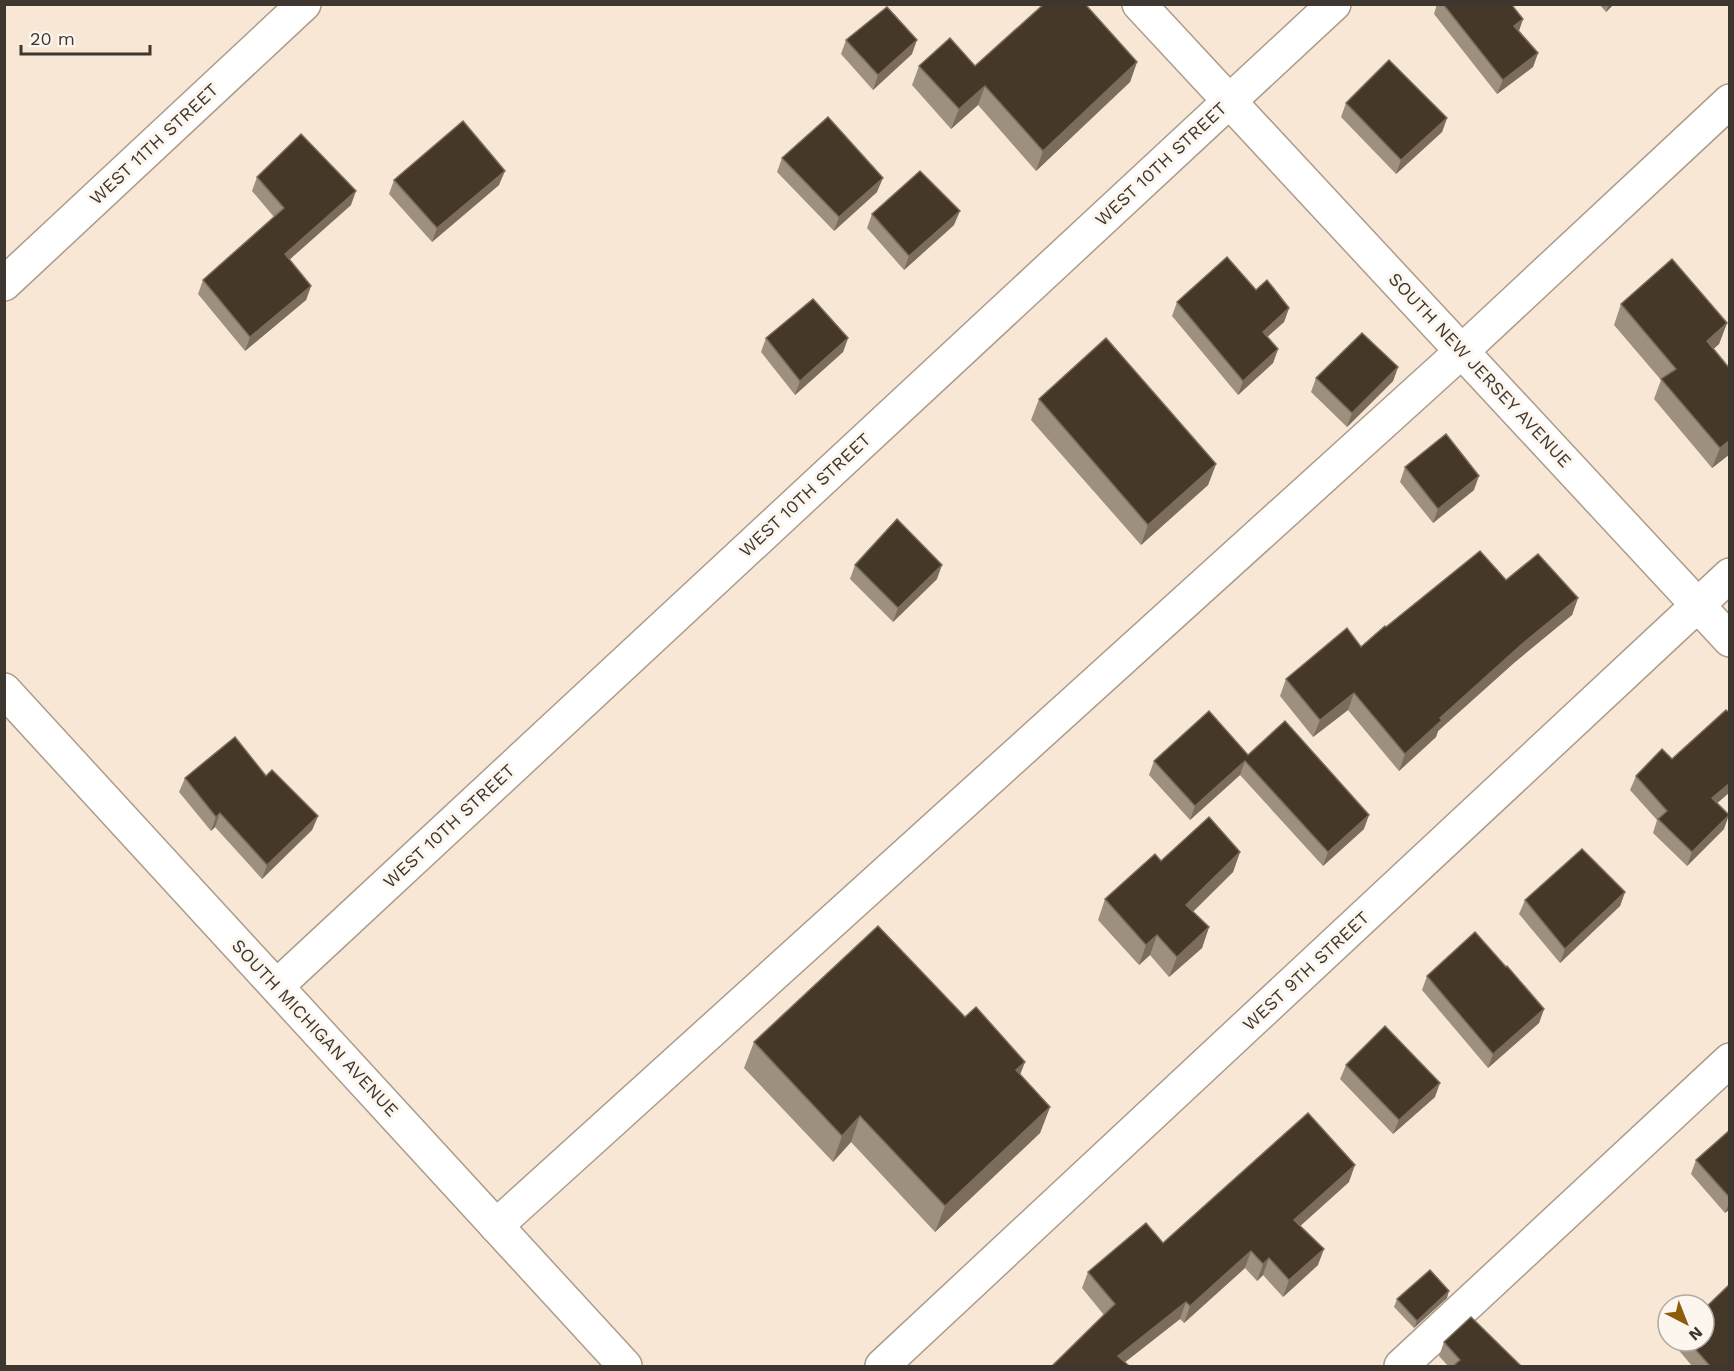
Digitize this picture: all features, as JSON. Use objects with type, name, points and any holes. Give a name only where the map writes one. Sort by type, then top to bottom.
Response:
[{"type":"street","name":"WEST 11TH STREET","points":[[4,284],[304,4]]},
{"type":"street","name":"SOUTH NEW JERSEY AVENUE","points":[[1139,4],[1730,639]]},
{"type":"street","name":"WEST 10TH STREET","points":[[277,986],[1334,4]]},
{"type":"street","points":[[496,1226],[1462,351],[1730,101]]},
{"type":"street","name":"WEST 9TH STREET","points":[[882,1366],[1730,575]]},
{"type":"street","name":"SOUTH MICHIGAN AVENUE","points":[[4,690],[625,1366]]},
{"type":"street","points":[[1401,1366],[1730,1060]]},
{"type":"building","points":[[1044,4],[1085,4],[1137,62],[1043,151],[985,86],[959,109],[919,66],[950,38],[975,66]]},
{"type":"building","points":[[1443,4],[1511,4],[1523,19],[1514,26],[1538,53],[1503,80]]},
{"type":"building","points":[[887,7],[917,40],[878,75],[846,40]]},
{"type":"building","points":[[1389,60],[1447,118],[1401,160],[1346,103]]},
{"type":"building","points":[[828,117],[883,178],[839,217],[782,158]]},
{"type":"building","points":[[463,121],[505,171],[437,228],[394,180]]},
{"type":"building","points":[[301,134],[356,191],[285,254],[311,286],[250,337],[203,280],[284,208],[257,177]]},
{"type":"building","points":[[920,171],[960,211],[909,256],[872,214]]},
{"type":"building","points":[[1227,257],[1256,290],[1267,280],[1289,308],[1263,332],[1278,349],[1243,381],[1177,302]]},
{"type":"building","points":[[1672,259],[1727,323],[1707,341],[1730,369],[1730,440],[1720,448],[1661,379],[1676,369],[1621,304]]},
{"type":"building","points":[[813,299],[848,338],[800,381],[766,338]]},
{"type":"building","points":[[1362,333],[1398,367],[1352,413],[1316,378]]},
{"type":"building","points":[[1106,338],[1216,464],[1148,525],[1039,399]]},
{"type":"building","points":[[1446,434],[1479,476],[1438,509],[1405,467]]},
{"type":"building","points":[[897,519],[942,565],[898,608],[855,565]]},
{"type":"building","points":[[1480,551],[1506,580],[1538,554],[1578,598],[1521,645],[1440,718],[1442,720],[1405,754],[1354,693],[1320,720],[1286,679],[1347,628],[1361,647]]},
{"type":"building","points":[[1726,710],[1730,713],[1730,783],[1712,798],[1729,815],[1692,852],[1658,819],[1667,811],[1636,776],[1662,749],[1672,759]]},
{"type":"building","points":[[1209,711],[1248,755],[1285,721],[1369,815],[1328,852],[1245,761],[1195,806],[1154,761]]},
{"type":"building","points":[[235,737],[266,776],[272,770],[318,816],[267,865],[220,813],[216,817],[185,778]]},
{"type":"building","points":[[1209,817],[1240,852],[1186,905],[1209,927],[1177,957],[1157,935],[1146,945],[1105,899],[1155,854],[1161,861]]},
{"type":"building","points":[[1582,849],[1625,892],[1565,949],[1525,900]]},
{"type":"building","points":[[878,926],[965,1017],[976,1007],[1025,1062],[1016,1070],[1050,1107],[945,1206],[860,1116],[842,1136],[754,1042]]},
{"type":"building","points":[[1475,932],[1544,1009],[1493,1054],[1427,976]]},
{"type":"building","points":[[1385,1026],[1440,1083],[1399,1120],[1346,1065]]},
{"type":"building","points":[[1308,1113],[1355,1165],[1294,1220],[1324,1249],[1289,1280],[1269,1258],[1263,1264],[1251,1251],[1190,1306],[1186,1302],[1118,1356],[1127,1366],[1052,1366],[1115,1304],[1088,1272],[1146,1223],[1163,1243]]},
{"type":"building","points":[[1730,1130],[1730,1198],[1696,1160]]},
{"type":"building","points":[[1430,1270],[1449,1291],[1417,1321],[1397,1299]]},
{"type":"building","points":[[1730,1284],[1730,1366],[1710,1366],[1699,1353],[1716,1353],[1716,1297]]},
{"type":"building","points":[[1471,1317],[1521,1366],[1453,1366],[1460,1360],[1444,1342]]}]
